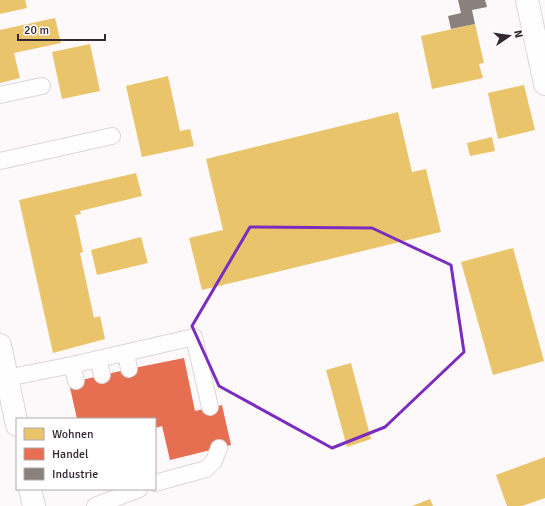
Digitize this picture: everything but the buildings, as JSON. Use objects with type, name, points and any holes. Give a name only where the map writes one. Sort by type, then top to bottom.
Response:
[{"type":"main road","points":[[527,0],[545,84]]},
{"type":"main road","points":[[0,344],[16,420]]},
{"type":"main road","points":[[30,490],[34,506]]},
{"type":"lane","points":[[0,95],[42,86]]},
{"type":"lane","points":[[0,161],[112,136]]},
{"type":"lane","points":[[7,378],[72,365],[194,337],[210,408]]},
{"type":"lane","points":[[126,353],[129,369]]},
{"type":"lane","points":[[98,359],[102,375]]},
{"type":"lane","points":[[72,365],[76,381]]},
{"type":"lane","points":[[156,483],[206,469],[214,461],[219,448]]},
{"type":"lane","points":[[99,499],[132,490]]},
{"type":"highlighted area","points":[[250,227],[372,228],[451,265],[464,352],[385,427],[332,448],[219,386],[192,326]]}]
